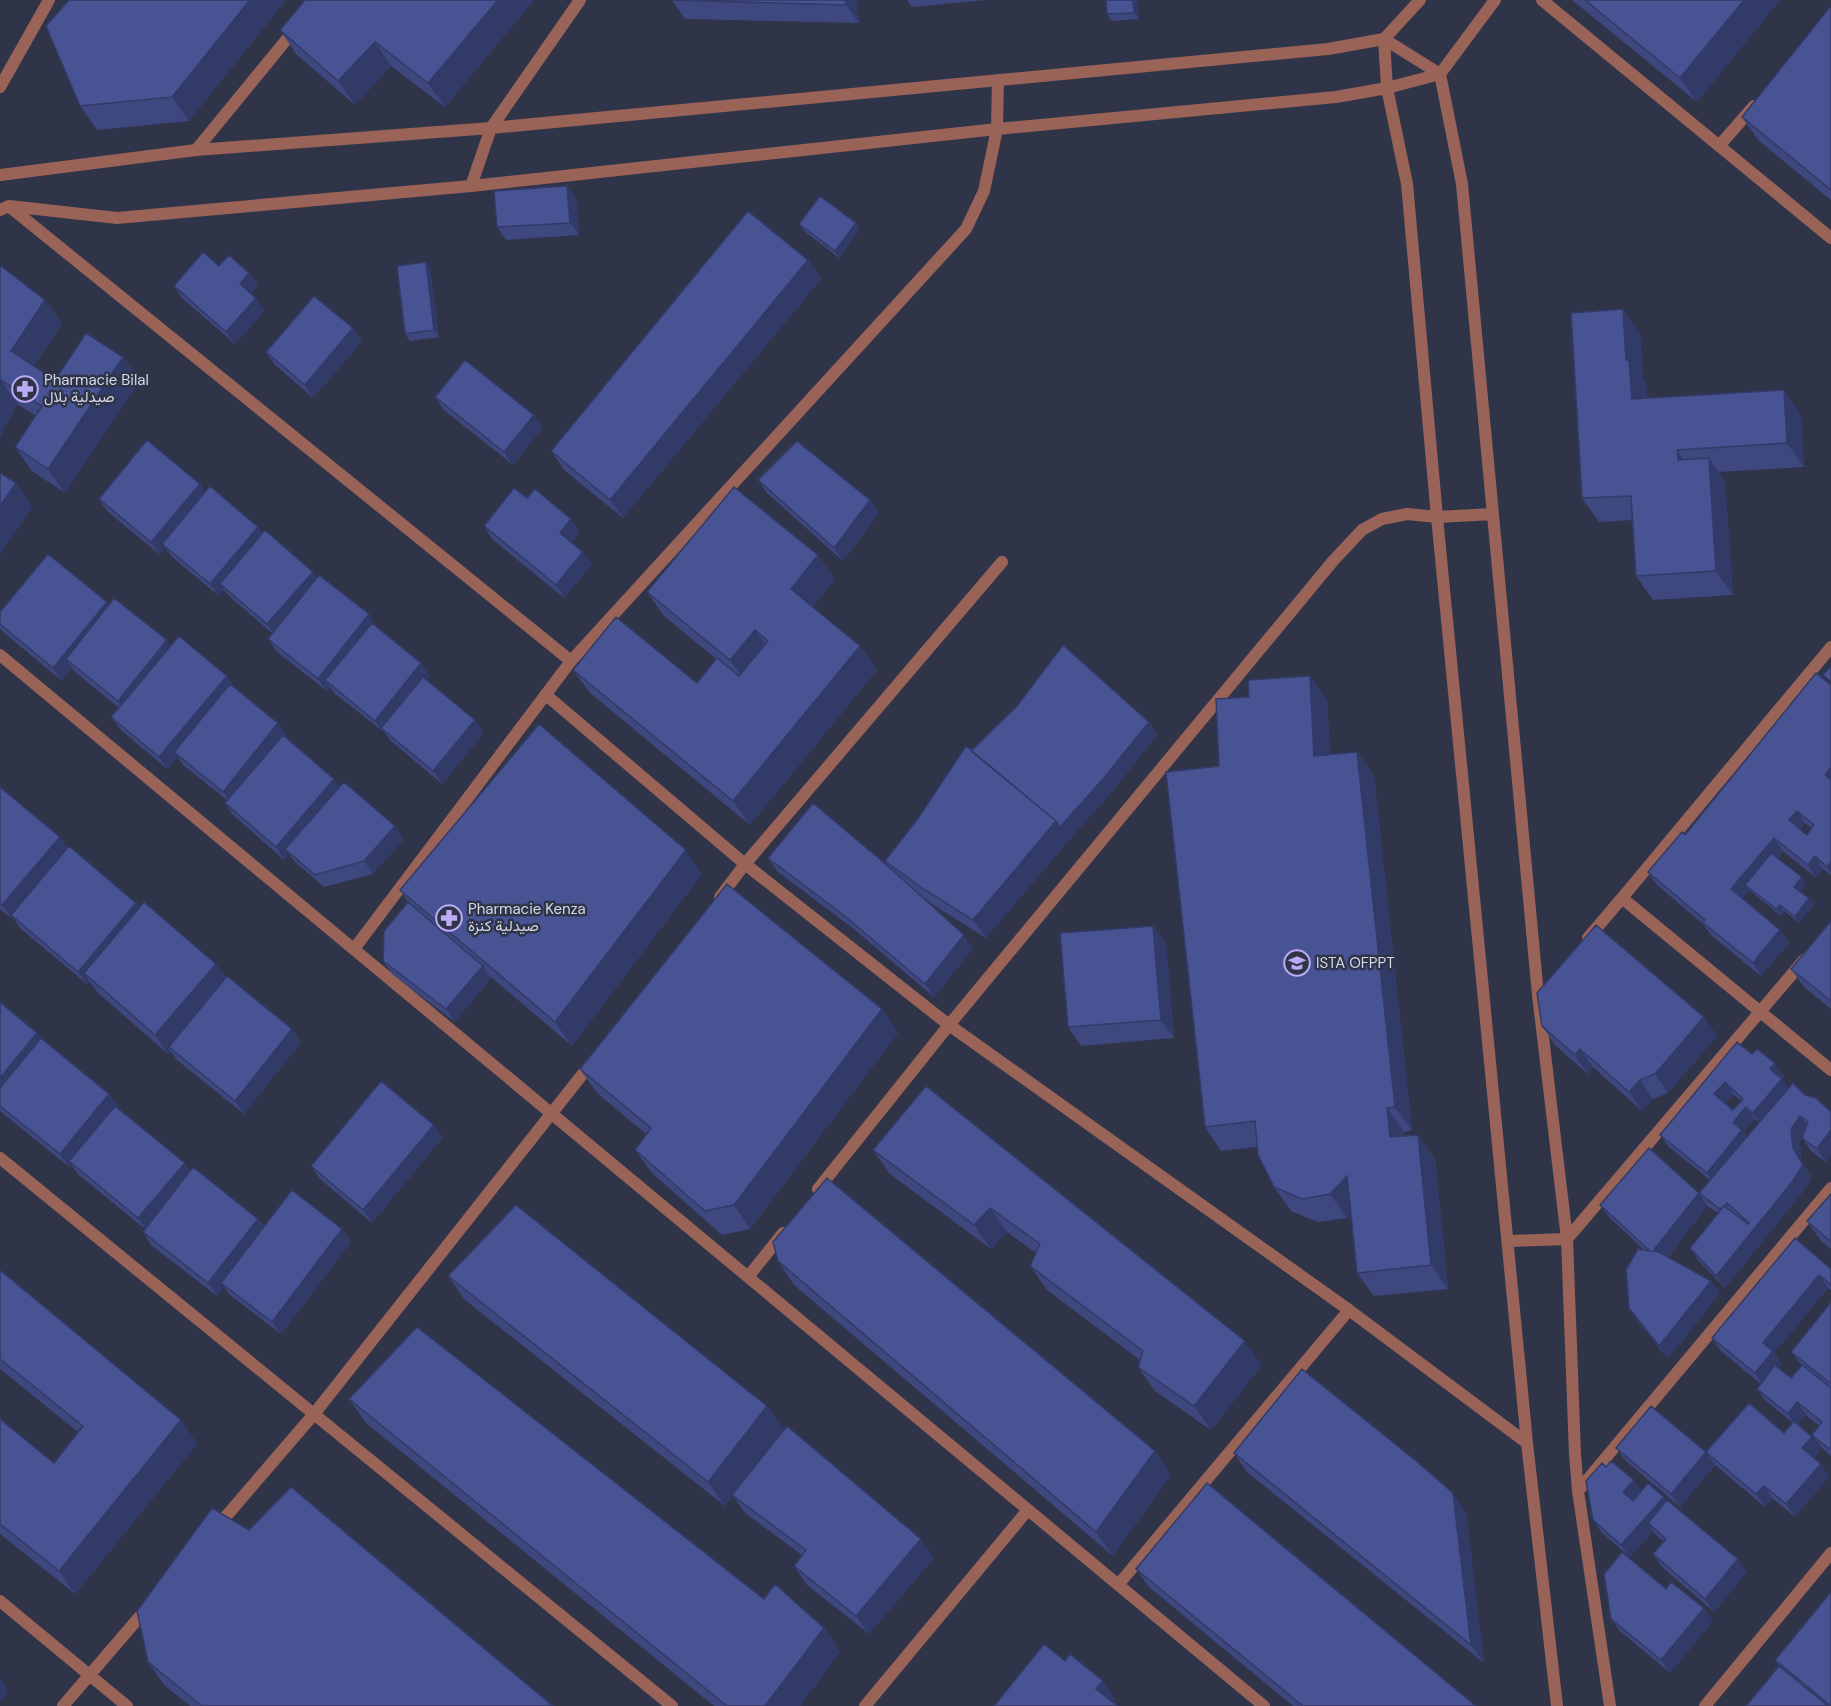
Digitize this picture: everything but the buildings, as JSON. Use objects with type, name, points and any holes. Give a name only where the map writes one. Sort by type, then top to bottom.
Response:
[{"type":"street","points":[[0,87],[49,0]]},
{"type":"street","points":[[471,186],[490,128],[580,0]]},
{"type":"street","points":[[0,175],[196,150],[490,128],[1328,49],[1384,39],[1420,0]]},
{"type":"street","points":[[3,206],[117,218],[471,186],[997,129],[1336,98],[1440,74],[1495,0]]},
{"type":"street","points":[[1542,0],[1831,238]]},
{"type":"street","points":[[196,150],[304,18]]},
{"type":"street","points":[[1384,39],[1440,74],[1462,184],[1538,995],[1568,1239],[1578,1491],[1610,1706]]},
{"type":"street","points":[[1384,39],[1387,88],[1407,184],[1527,1443],[1557,1706]]},
{"type":"street","points":[[354,949],[571,661],[966,230],[984,191],[997,129],[998,80]]},
{"type":"street","points":[[1719,146],[1764,94]]},
{"type":"street","points":[[3,206],[571,661]]},
{"type":"street","points":[[807,1202],[949,1025],[1346,546],[1362,530],[1382,519],[1407,514],[1437,517],[1493,514]]},
{"type":"street","points":[[710,911],[745,864],[1002,562]]},
{"type":"street","points":[[1576,951],[1831,647]]},
{"type":"street","points":[[0,655],[1264,1706]]},
{"type":"street","points":[[546,695],[745,864],[949,1025],[1349,1310],[1527,1443]]},
{"type":"street","points":[[1622,898],[1831,1070]]},
{"type":"street","points":[[1508,1241],[1568,1239],[1810,952]]},
{"type":"street","points":[[1538,995],[1553,978]]},
{"type":"street","points":[[206,1539],[314,1414],[602,1049]]},
{"type":"street","points":[[0,1158],[672,1706]]},
{"type":"street","points":[[1578,1491],[1831,1188]]},
{"type":"street","points":[[748,1277],[792,1221]]},
{"type":"street","points":[[1118,1584],[1349,1310]]},
{"type":"street","points":[[865,1706],[1027,1511]]},
{"type":"street","points":[[1705,1706],[1831,1553]]},
{"type":"street","points":[[63,1706],[160,1593]]},
{"type":"street","points":[[0,1600],[127,1706]]},
{"type":"place","name":"Pharmacie Bilal صيدلية بلال","points":[[25,389]]},
{"type":"place","name":"Pharmacie Kenza صيدلية كنزة","points":[[449,918]]},
{"type":"place","name":"ISTA OFPPT","points":[[1297,963]]}]
